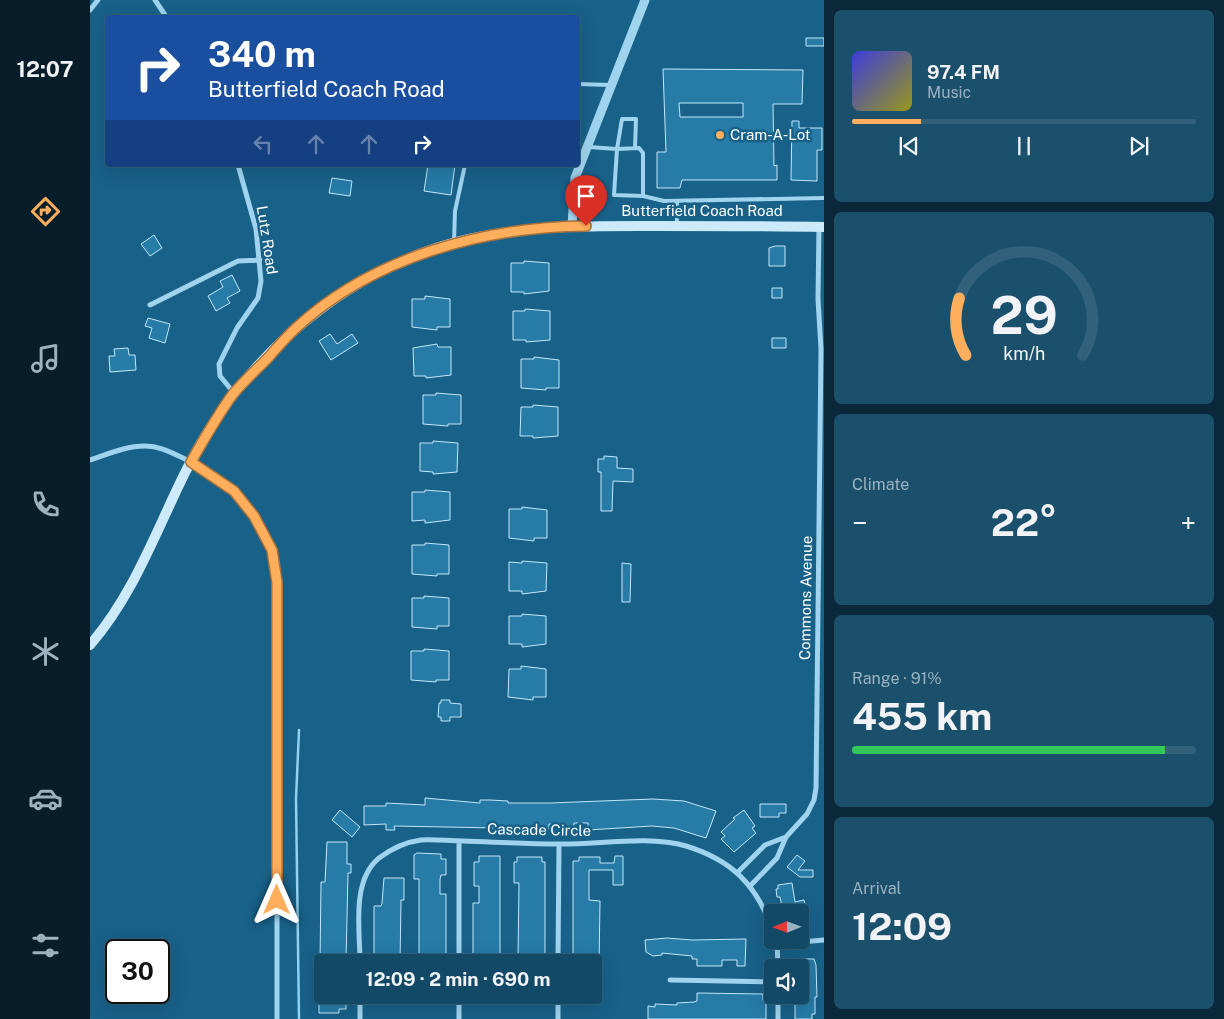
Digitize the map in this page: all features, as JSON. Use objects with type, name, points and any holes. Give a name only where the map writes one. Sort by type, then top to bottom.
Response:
[{"type":"main road","name":"Butterfield Coach Road","points":[[90,645],[116,610],[191,462],[234,393],[296,328],[332,300],[371,277],[400,263],[454,243],[515,230],[572,226],[822,227]]},
{"type":"street","points":[[90,10],[98,0]]},
{"type":"street","points":[[155,0],[165,15]]},
{"type":"street","points":[[580,165],[645,0]]},
{"type":"street","name":"Lutz Road","points":[[234,393],[220,376],[219,364],[237,328],[258,298],[261,281],[256,229],[239,167]]},
{"type":"street","points":[[572,226],[575,178],[579,167]]},
{"type":"street","name":"Commons Avenue","points":[[751,885],[777,858],[786,837],[807,814],[814,800],[816,788],[822,349],[818,299],[822,227]]},
{"type":"street","points":[[150,305],[238,261],[260,260]]},
{"type":"street","name":"Commons Avenue","points":[[822,349],[824,339]]},
{"type":"street","points":[[90,460],[130,446],[148,446],[164,449],[191,462],[234,491],[254,516],[272,550],[277,582],[277,1019]]},
{"type":"street","name":"Commons Avenue","points":[[738,872],[765,845],[786,837]]},
{"type":"street","name":"Cascade Circle","points":[[360,954],[360,901],[365,877],[378,859],[397,847],[421,840],[559,844],[668,843],[686,846],[712,857],[738,872],[751,885],[764,908]]},
{"type":"street","points":[[459,954],[460,841]]},
{"type":"street","points":[[558,954],[559,844]]},
{"type":"street","points":[[809,941],[824,940]]},
{"type":"street","points":[[670,980],[764,982]]},
{"type":"street","points":[[360,1004],[360,1019]]},
{"type":"street","points":[[459,1004],[459,1019]]},
{"type":"street","points":[[558,1004],[558,1019]]},
{"type":"street","points":[[778,1004],[778,1019]]},
{"type":"lane","points":[[580,84],[610,85]]},
{"type":"lane","points":[[636,148],[636,119],[622,119],[614,195],[643,196],[664,201],[824,198]]},
{"type":"lane","points":[[587,147],[640,148],[643,154],[643,196]]},
{"type":"lane","points":[[454,243],[456,211],[464,167]]},
{"type":"lane","points":[[677,201],[677,226]]},
{"type":"building","points":[[806,38],[824,38],[824,46],[806,46]]},
{"type":"building","points":[[663,69],[803,70],[802,104],[773,104],[774,166],[777,165],[777,180],[682,180],[680,188],[657,188],[657,152],[666,152]],"holes":[[[679,103],[743,103],[743,117],[680,117]]]},
{"type":"building","points":[[792,121],[799,121],[799,128],[822,128],[822,150],[817,150],[817,181],[791,180]]},
{"type":"building","points":[[428,167],[455,167],[451,195],[424,191]]},
{"type":"building","points":[[332,178],[352,181],[350,196],[329,193]]},
{"type":"building","points":[[154,235],[162,248],[150,256],[141,244]]},
{"type":"building","points":[[785,246],[785,266],[769,266],[769,248]]},
{"type":"building","points":[[524,261],[549,263],[549,291],[524,294],[524,292],[511,292],[511,263],[524,263]]},
{"type":"building","points":[[232,275],[240,291],[227,298],[230,303],[216,311],[208,296],[223,287],[220,281]]},
{"type":"building","points":[[772,288],[782,288],[782,298],[772,298]]},
{"type":"building","points":[[425,296],[450,299],[450,327],[437,327],[437,330],[412,327],[412,299],[425,299]]},
{"type":"building","points":[[525,309],[550,311],[550,340],[526,342],[526,340],[513,340],[513,311],[525,311]]},
{"type":"building","points":[[148,318],[170,324],[165,343],[149,338],[152,328],[145,326]]},
{"type":"building","points":[[330,334],[337,344],[352,334],[358,343],[331,360],[319,341]]},
{"type":"building","points":[[772,338],[786,338],[786,348],[772,348]]},
{"type":"building","points":[[437,344],[438,347],[451,347],[451,375],[426,378],[426,376],[414,376],[413,348]]},
{"type":"building","points":[[128,348],[129,355],[135,355],[136,370],[110,372],[109,356],[115,356],[114,349]]},
{"type":"building","points":[[534,357],[559,360],[559,388],[546,388],[546,390],[521,388],[521,359],[534,359]]},
{"type":"building","points":[[436,393],[461,395],[461,424],[448,424],[448,426],[423,424],[423,395],[436,395]]},
{"type":"building","points":[[533,405],[558,407],[558,436],[533,438],[533,436],[520,436],[521,407],[533,407]]},
{"type":"building","points":[[433,441],[458,443],[457,472],[433,474],[433,472],[420,471],[420,443],[433,443]]},
{"type":"building","points":[[604,456],[617,457],[617,468],[633,469],[633,482],[613,481],[612,511],[601,511],[601,472],[598,472],[598,459],[604,459]]},
{"type":"building","points":[[425,490],[450,492],[450,520],[425,523],[425,520],[412,521],[412,492],[425,492]]},
{"type":"building","points":[[522,507],[547,510],[547,538],[534,538],[534,541],[509,538],[509,509],[522,509]]},
{"type":"building","points":[[425,543],[449,545],[449,574],[437,574],[437,576],[412,574],[412,545],[425,545]]},
{"type":"building","points":[[522,561],[547,563],[546,591],[522,594],[522,591],[509,591],[509,562],[522,563]]},
{"type":"building","points":[[622,563],[631,564],[630,602],[622,602]]},
{"type":"building","points":[[424,596],[449,598],[449,626],[437,626],[437,629],[412,627],[412,598],[424,598]]},
{"type":"building","points":[[522,614],[546,616],[546,644],[522,647],[522,644],[509,644],[509,616],[522,616]]},
{"type":"building","points":[[424,649],[449,651],[449,680],[436,680],[436,682],[411,680],[411,651],[424,651]]},
{"type":"building","points":[[521,666],[546,669],[546,697],[533,697],[533,700],[508,697],[509,669],[521,669]]},
{"type":"building","points":[[441,700],[450,700],[450,703],[461,704],[461,717],[450,717],[450,721],[441,721],[441,717],[438,717]]},
{"type":"building","points":[[425,798],[480,803],[480,800],[508,801],[508,803],[550,803],[653,799],[684,801],[716,811],[706,838],[674,828],[652,826],[588,830],[588,823],[574,823],[574,830],[564,829],[564,825],[549,824],[549,829],[394,826],[395,830],[386,830],[386,824],[364,825],[364,806],[386,806],[386,803],[425,805]]},
{"type":"building","points":[[760,804],[786,804],[786,813],[779,813],[779,817],[760,817]]},
{"type":"building","points":[[340,810],[360,827],[352,837],[332,820]]},
{"type":"building","points":[[744,810],[755,826],[752,828],[756,833],[734,852],[721,839],[725,836],[721,832],[735,819],[733,818]]},
{"type":"building","points":[[327,842],[347,842],[347,864],[351,864],[351,873],[348,873],[346,954],[320,954],[321,882],[325,882]]},
{"type":"building","points":[[417,853],[441,854],[441,859],[446,859],[446,875],[441,875],[440,894],[446,894],[446,954],[419,954],[419,879],[414,879],[414,855]]},
{"type":"building","points":[[797,855],[805,861],[798,870],[813,870],[813,877],[800,877],[787,867]]},
{"type":"building","points":[[479,856],[500,856],[500,954],[473,954],[473,903],[479,903],[479,886],[474,886],[474,862],[479,862]]},
{"type":"building","points":[[615,856],[623,856],[623,885],[613,885],[613,870],[589,870],[589,900],[600,901],[599,954],[573,954],[573,861],[579,861],[579,857],[600,857],[600,863],[614,863]]},
{"type":"building","points":[[517,857],[542,857],[542,862],[545,862],[545,954],[518,954],[519,883],[514,883],[514,862],[517,862]]},
{"type":"building","points":[[384,878],[404,878],[404,900],[401,900],[400,954],[374,954],[374,906],[381,906]]},
{"type":"building","points":[[792,883],[795,902],[804,900],[805,904],[781,904],[780,897],[777,897],[776,889],[778,889],[778,885]]},
{"type":"building","points":[[667,938],[692,940],[746,939],[745,966],[737,966],[737,960],[722,960],[722,966],[697,966],[697,959],[692,959],[692,956],[662,953],[662,955],[653,956],[646,952],[645,940]]},
{"type":"building","points":[[809,959],[814,959],[816,965],[817,997],[815,997],[815,1014],[812,1014],[812,1019],[795,1019],[795,1004],[809,1004]]},
{"type":"building","points":[[697,993],[763,994],[764,1004],[766,1004],[766,1019],[648,1019],[648,1006],[655,1007],[655,1004],[677,1005],[677,1003],[697,1001]]},
{"type":"building","points":[[319,1004],[346,1004],[346,1009],[339,1009],[339,1013],[319,1013]]},
{"type":"waterway","points":[[299,730],[296,799],[299,1019]]},
{"type":"place","name":"Cram-A-Lot","points":[[720,135]]},
{"type":"route","points":[[277,900],[277,582],[272,550],[254,516],[234,491],[191,462],[234,393],[296,328],[332,300],[371,277],[400,263],[454,243],[515,230],[586,226]]}]
